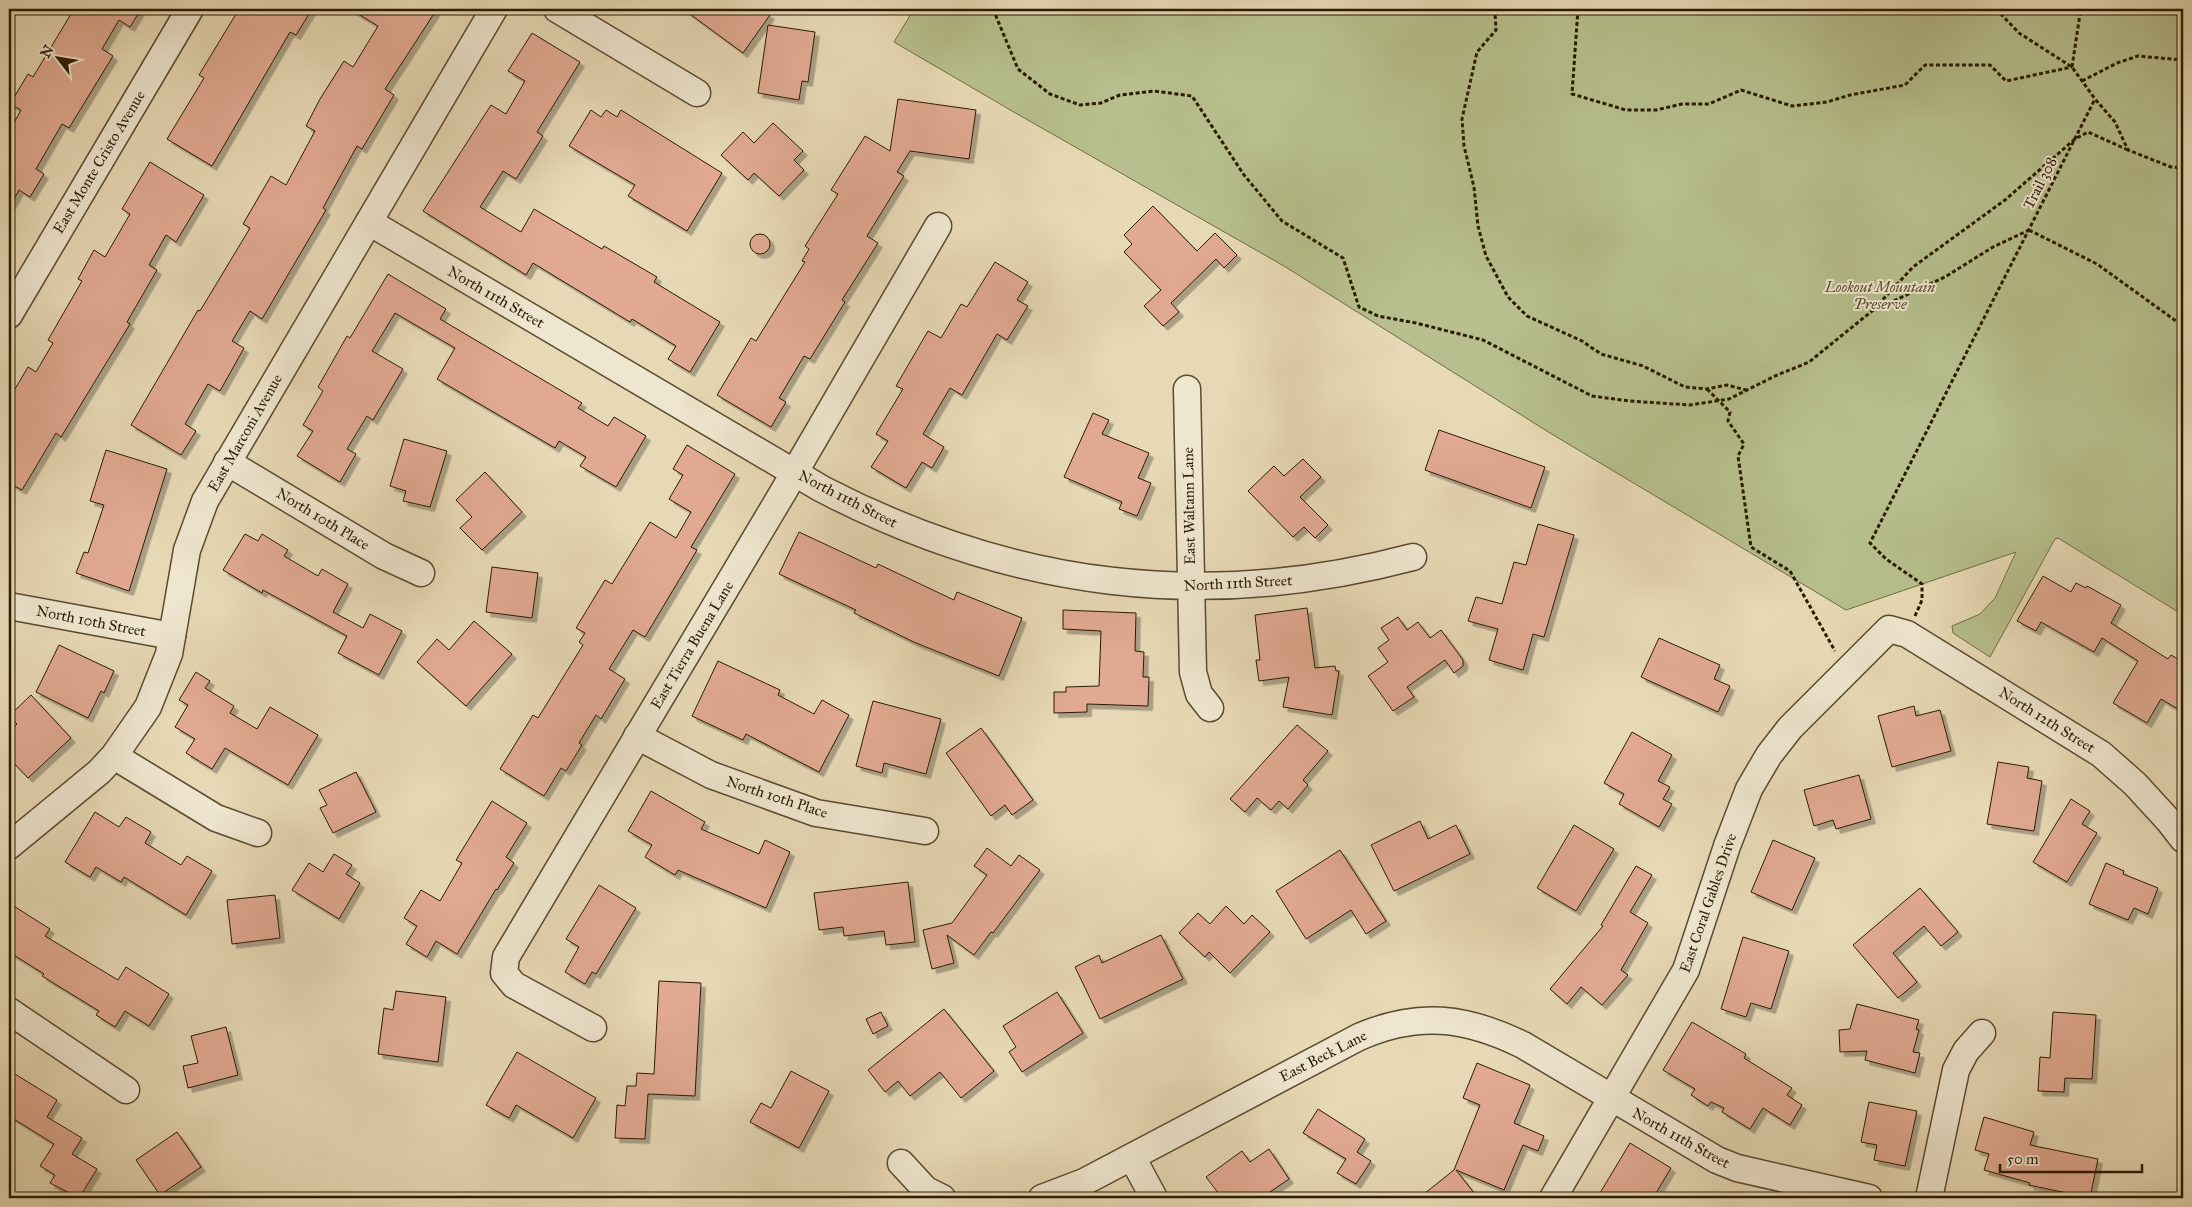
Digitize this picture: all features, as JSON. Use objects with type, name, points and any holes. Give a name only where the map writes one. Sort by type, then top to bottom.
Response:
[{"type":"street","name":"East Monte Cristo Avenue","points":[[9,315],[190,9]]},
{"type":"street","name":"East Marconi Avenue","points":[[9,846],[99,772],[114,756],[148,707],[169,654],[187,550],[205,501],[494,9]]},
{"type":"street","points":[[557,9],[697,93]]},
{"type":"street","name":"North 11th Street","points":[[369,222],[822,489],[870,514],[981,555],[1115,583],[1191,586],[1273,584],[1316,578],[1413,557]]},
{"type":"street","name":"East Tierra Buena Lane","points":[[593,1028],[514,985],[504,973],[506,957],[795,472],[938,226]]},
{"type":"street","name":"East Waltann Lane","points":[[1187,389],[1193,672],[1199,694],[1210,708]]},
{"type":"street","name":"North 10th Place","points":[[227,462],[384,556],[421,573]]},
{"type":"street","name":"North 10th Street","points":[[9,606],[172,636]]},
{"type":"street","name":"East Coral Gables Drive","points":[[1553,1198],[1686,970],[1727,846],[1749,789],[1770,755],[1790,728],[1845,672],[1898,631]]},
{"type":"street","name":"North 12th Street","points":[[1898,631],[2101,754],[2135,784],[2183,839]]},
{"type":"street","name":"North 10th Place","points":[[637,736],[711,775],[816,813],[925,831]]},
{"type":"street","points":[[114,756],[216,818],[258,833]]},
{"type":"street","points":[[9,1010],[126,1090]]},
{"type":"street","name":"East Beck Lane","points":[[1042,1198],[1084,1182],[1359,1037],[1380,1027],[1408,1021],[1445,1020],[1465,1023],[1498,1033],[1523,1045],[1612,1099]]},
{"type":"street","points":[[1929,1198],[1956,1070],[1966,1051],[1982,1033]]},
{"type":"street","name":"North 11th Street","points":[[1612,1099],[1717,1160],[1737,1168],[1870,1198]]},
{"type":"street","points":[[1132,1157],[1154,1198]]},
{"type":"street","points":[[901,1163],[926,1190],[942,1198]]},
{"type":"path","points":[[993,9],[1018,70],[1050,94],[1080,105],[1100,103],[1120,95],[1154,91],[1192,96],[1228,154],[1282,221],[1343,258],[1360,307],[1378,316],[1416,323],[1483,340],[1592,396],[1629,401],[1690,405],[1729,399],[1809,362],[1872,311],[1913,267],[2005,200],[2075,139],[2088,132],[2171,167],[2183,168]]},
{"type":"path","points":[[1497,9],[1495,13],[1496,30],[1477,52],[1462,119],[1464,146],[1474,187],[1478,226],[1486,256],[1508,296],[1527,316],[1582,341],[1601,354],[1643,366],[1685,387],[1707,389],[1727,385],[1747,390]]},
{"type":"path","points":[[1578,9],[1572,94],[1626,110],[1656,110],[1682,104],[1709,104],[1741,90],[1792,106],[1827,102],[1850,95],[1905,85],[1925,65],[1990,65],[2006,81],[2072,67]]},
{"type":"path","points":[[1996,9],[2019,33],[2072,67],[2094,99],[2115,122],[2128,150]]},
{"type":"path","points":[[2072,67],[2080,14],[2084,9]]},
{"type":"path","points":[[2082,81],[2117,63],[2138,56],[2183,60]]},
{"type":"path","name":"Trail 308","points":[[2094,99],[2029,230],[2097,264],[2183,326]]},
{"type":"path","points":[[1872,311],[1945,277],[1993,247],[2029,230]]},
{"type":"path","points":[[1898,631],[1922,600],[1922,584],[1886,559],[1870,543],[2029,230]]},
{"type":"path","points":[[1707,389],[1730,412],[1728,421],[1744,444],[1738,456],[1751,547],[1790,571],[1826,632],[1845,672]]},
{"type":"green space","name":"Lookout Mountain Preserve","points":[[914,9],[2183,9],[2183,615],[2058,538],[2055,539],[1990,657],[1953,633],[1952,626],[1980,614],[1995,598],[2016,552],[1846,610],[1550,433],[1284,266],[894,42]]},
{"type":"building","points":[[74,9],[141,9],[130,27],[119,20],[102,49],[113,56],[69,128],[62,124],[36,169],[44,174],[30,197],[19,190],[9,208],[9,132],[21,110],[10,104],[28,74],[33,77]]},
{"type":"building","points":[[239,9],[312,9],[296,35],[290,32],[212,166],[167,139],[204,78],[199,75]]},
{"type":"building","points":[[350,9],[437,9],[385,89],[394,95],[362,149],[357,146],[323,208],[326,210],[262,319],[250,311],[232,341],[244,348],[220,391],[208,384],[185,424],[196,431],[181,455],[131,425],[198,310],[200,311],[250,228],[243,224],[271,176],[286,185],[315,131],[306,126],[320,99],[344,61],[353,67],[378,26]]},
{"type":"building","points":[[683,9],[761,9],[770,15],[743,53]]},
{"type":"building","points":[[768,25],[815,32],[808,82],[802,81],[799,100],[758,93]]},
{"type":"building","points":[[532,33],[580,62],[537,132],[543,136],[516,179],[503,171],[480,207],[521,232],[534,209],[602,249],[604,246],[657,277],[654,282],[720,322],[690,372],[668,359],[676,346],[632,319],[630,322],[533,263],[526,275],[423,211],[491,105],[506,114],[525,81],[508,71]]},
{"type":"building","points":[[898,99],[976,110],[969,159],[910,151],[897,172],[904,176],[867,236],[878,243],[842,300],[845,302],[810,359],[804,356],[779,398],[786,402],[771,427],[717,395],[751,338],[756,341],[805,262],[802,261],[809,249],[805,246],[838,194],[831,190],[865,136],[890,151]]},
{"type":"building","points":[[591,110],[601,117],[606,110],[617,117],[621,110],[722,173],[687,231],[628,196],[635,185],[569,146]]},
{"type":"building","points":[[773,123],[803,151],[794,160],[804,170],[779,196],[754,173],[748,180],[721,155],[743,132],[754,143]]},
{"type":"building","points":[[150,162],[204,195],[176,242],[166,235],[149,265],[157,270],[127,322],[130,324],[61,437],[56,433],[22,490],[9,483],[9,399],[28,367],[36,372],[53,343],[48,340],[82,281],[78,279],[94,250],[105,257],[130,214],[122,209]]},
{"type":"building","points":[[1153,206],[1197,251],[1215,233],[1237,255],[1224,268],[1216,259],[1171,303],[1179,312],[1163,326],[1144,306],[1161,290],[1124,252],[1132,244],[1124,235]]},
{"type":"building","points":[[760,234],[767,237],[770,244],[767,251],[760,254],[753,251],[750,244],[753,237]]},
{"type":"building","points":[[995,262],[1028,282],[1017,300],[1028,306],[1007,340],[997,334],[962,395],[950,388],[923,434],[944,447],[932,468],[922,462],[906,488],[871,467],[888,441],[876,434],[903,389],[896,386],[928,331],[941,338],[961,304],[967,307]]},
{"type":"building","points":[[388,274],[446,309],[440,319],[582,403],[578,408],[608,426],[614,417],[646,436],[616,487],[580,466],[586,457],[559,441],[555,448],[437,379],[455,348],[395,313],[372,351],[403,369],[373,420],[367,416],[347,449],[356,454],[340,482],[297,456],[313,431],[303,425],[323,391],[318,387],[347,336],[350,338]]},
{"type":"building","points":[[1093,413],[1109,420],[1102,434],[1149,453],[1138,478],[1151,483],[1137,516],[1119,509],[1122,502],[1064,477]]},
{"type":"building","points":[[1439,430],[1545,467],[1531,508],[1425,470]]},
{"type":"building","points":[[404,439],[447,451],[430,507],[403,501],[406,491],[390,486]]},
{"type":"building","points":[[687,445],[735,474],[691,547],[697,550],[645,637],[633,630],[609,669],[625,679],[601,719],[596,715],[579,743],[582,745],[566,771],[561,768],[544,796],[500,769],[533,715],[538,718],[583,645],[579,642],[585,633],[576,628],[605,580],[612,584],[650,522],[676,538],[691,512],[669,499],[683,475],[673,469]]},
{"type":"building","points":[[106,450],[167,469],[129,591],[76,573],[84,552],[88,553],[104,505],[90,501]]},
{"type":"building","points":[[1303,459],[1321,477],[1300,497],[1328,525],[1315,538],[1304,527],[1293,537],[1248,491],[1274,466],[1284,476]]},
{"type":"building","points":[[485,472],[522,512],[482,550],[460,528],[472,517],[456,500]]},
{"type":"building","points":[[1538,524],[1574,535],[1544,637],[1533,634],[1523,670],[1489,660],[1498,629],[1468,621],[1476,597],[1502,604],[1514,562],[1526,565]]},
{"type":"building","points":[[799,532],[876,568],[878,564],[954,600],[957,592],[1022,618],[999,676],[916,643],[854,613],[856,610],[779,574]]},
{"type":"building","points":[[245,534],[258,541],[262,534],[288,550],[284,556],[318,576],[322,569],[348,584],[333,612],[363,628],[370,614],[402,631],[379,675],[338,653],[347,636],[263,590],[262,593],[223,570]]},
{"type":"building","points":[[492,567],[538,573],[532,618],[486,612]]},
{"type":"building","points":[[2043,576],[2071,592],[2076,583],[2086,588],[2087,586],[2121,605],[2111,623],[2168,659],[2171,655],[2183,662],[2183,712],[2161,699],[2147,723],[2113,703],[2138,661],[2102,638],[2094,652],[2041,622],[2036,631],[2017,621]]},
{"type":"building","points":[[1307,608],[1315,668],[1335,666],[1336,671],[1339,671],[1332,715],[1283,707],[1289,677],[1259,681],[1256,660],[1260,660],[1255,615]]},
{"type":"building","points":[[1063,610],[1136,613],[1135,651],[1144,652],[1143,677],[1149,677],[1148,706],[1087,704],[1087,712],[1054,713],[1054,692],[1066,692],[1066,687],[1099,686],[1101,631],[1063,629]]},
{"type":"building","points":[[1398,617],[1407,630],[1418,622],[1430,638],[1441,630],[1463,660],[1463,666],[1454,673],[1445,660],[1407,687],[1414,697],[1393,711],[1368,676],[1388,662],[1378,648],[1389,640],[1381,628]]},
{"type":"building","points":[[474,621],[512,654],[466,706],[417,662],[437,639],[449,650]]},
{"type":"building","points":[[1659,638],[1720,665],[1714,679],[1730,686],[1718,712],[1641,677]]},
{"type":"building","points":[[59,645],[114,671],[104,693],[101,691],[88,718],[36,692]]},
{"type":"building","points":[[718,661],[780,690],[778,695],[814,714],[822,700],[849,715],[819,772],[746,734],[743,740],[692,716]]},
{"type":"building","points":[[196,672],[210,681],[205,688],[234,706],[230,713],[257,729],[270,707],[318,735],[288,785],[225,748],[212,769],[186,753],[195,739],[175,727],[188,705],[179,700]]},
{"type":"building","points":[[31,695],[71,738],[28,778],[9,758],[9,732],[17,724],[9,716]]},
{"type":"building","points":[[873,701],[941,719],[926,774],[884,763],[882,773],[856,766]]},
{"type":"building","points":[[1914,706],[1916,716],[1940,710],[1951,751],[1892,767],[1878,716]]},
{"type":"building","points":[[1297,725],[1328,751],[1303,780],[1308,785],[1288,809],[1279,801],[1271,810],[1257,798],[1245,812],[1230,799]]},
{"type":"building","points":[[981,728],[1033,800],[1012,815],[1005,805],[991,816],[946,753]]},
{"type":"building","points":[[1632,732],[1672,755],[1658,781],[1670,787],[1663,799],[1672,804],[1659,827],[1619,804],[1624,794],[1604,783]]},
{"type":"building","points":[[1998,762],[2029,767],[2027,778],[2042,781],[2034,831],[1987,824]]},
{"type":"building","points":[[356,772],[376,812],[333,833],[320,808],[327,805],[319,790]]},
{"type":"building","points":[[1859,775],[1871,819],[1836,829],[1833,820],[1814,826],[1804,790]]},
{"type":"building","points":[[651,791],[705,822],[701,829],[759,854],[765,840],[790,852],[766,908],[678,870],[675,875],[645,857],[652,845],[628,831]]},
{"type":"building","points":[[2071,799],[2090,811],[2082,824],[2097,833],[2067,882],[2033,862]]},
{"type":"building","points":[[492,801],[527,823],[506,857],[514,863],[457,954],[436,941],[427,957],[406,944],[417,926],[404,918],[421,890],[440,901],[462,863],[456,860]]},
{"type":"building","points":[[95,812],[119,827],[126,817],[151,832],[145,843],[181,865],[187,856],[212,871],[186,915],[124,877],[121,882],[96,867],[90,877],[65,862]]},
{"type":"building","points":[[1420,821],[1428,839],[1456,825],[1470,854],[1394,891],[1371,845]]},
{"type":"building","points":[[1574,825],[1614,849],[1576,911],[1537,888]]},
{"type":"building","points":[[1773,840],[1815,858],[1792,910],[1751,892]]},
{"type":"building","points":[[987,848],[1011,866],[1019,855],[1040,870],[993,933],[991,932],[974,955],[947,935],[954,963],[932,969],[923,930],[952,923],[987,875],[974,866]]},
{"type":"building","points":[[1340,850],[1386,921],[1366,934],[1351,910],[1306,939],[1276,891]]},
{"type":"building","points":[[334,854],[352,865],[346,874],[360,883],[339,919],[292,890],[309,863],[323,872]]},
{"type":"building","points":[[2106,863],[2124,871],[2123,874],[2158,888],[2148,914],[2134,908],[2128,920],[2089,904]]},
{"type":"building","points":[[1636,866],[1652,875],[1630,912],[1648,923],[1621,970],[1628,975],[1602,1005],[1581,987],[1567,1004],[1550,989],[1603,926],[1601,925]]},
{"type":"building","points":[[908,882],[915,942],[886,945],[884,931],[844,936],[843,927],[819,930],[814,893]]},
{"type":"building","points":[[599,885],[636,908],[596,974],[592,972],[585,984],[565,972],[579,947],[566,939]]},
{"type":"building","points":[[1920,888],[1958,932],[1941,946],[1924,926],[1893,953],[1917,982],[1898,998],[1853,945]]},
{"type":"building","points":[[275,895],[280,938],[232,944],[227,900]]},
{"type":"building","points":[[9,903],[50,929],[45,936],[118,980],[126,967],[169,994],[149,1026],[125,1011],[115,1027],[96,1015],[99,1011],[42,976],[44,974],[9,952]]},
{"type":"building","points":[[1226,906],[1244,924],[1252,915],[1270,932],[1230,973],[1209,952],[1205,957],[1179,933],[1198,913],[1210,924]]},
{"type":"building","points":[[1161,935],[1183,979],[1100,1019],[1075,967],[1099,955],[1102,963]]},
{"type":"building","points":[[1743,937],[1789,951],[1771,1009],[1751,1003],[1746,1017],[1721,1009]]},
{"type":"building","points":[[659,981],[701,983],[695,1096],[648,1094],[645,1139],[615,1138],[617,1105],[625,1106],[627,1086],[636,1086],[637,1073],[654,1074]]},
{"type":"building","points":[[396,991],[446,997],[438,1062],[378,1054],[384,1008],[393,1010]]},
{"type":"building","points":[[1057,992],[1083,1033],[1022,1072],[1009,1052],[1016,1047],[1003,1026]]},
{"type":"building","points":[[1857,1004],[1919,1020],[1916,1029],[1919,1030],[1913,1052],[1920,1053],[1915,1073],[1865,1060],[1867,1051],[1840,1052],[1839,1030],[1850,1029]]},
{"type":"building","points":[[944,1009],[994,1071],[961,1098],[940,1072],[910,1096],[898,1081],[885,1092],[868,1070]]},
{"type":"building","points":[[881,1012],[888,1026],[873,1034],[866,1019]]},
{"type":"building","points":[[2053,1012],[2096,1015],[2092,1079],[2065,1078],[2064,1092],[2038,1091],[2040,1057],[2050,1058]]},
{"type":"building","points":[[1692,1022],[1746,1054],[1744,1058],[1792,1088],[1787,1095],[1802,1105],[1790,1125],[1763,1108],[1750,1129],[1722,1112],[1724,1108],[1711,1102],[1708,1106],[1691,1095],[1695,1089],[1663,1070]]},
{"type":"building","points":[[226,1027],[238,1075],[188,1088],[183,1066],[198,1063],[191,1036]]},
{"type":"building","points":[[517,1052],[596,1098],[573,1138],[516,1105],[509,1118],[486,1105]]},
{"type":"building","points":[[1477,1063],[1530,1085],[1514,1123],[1544,1136],[1538,1151],[1523,1145],[1504,1190],[1456,1170],[1478,1198],[1419,1198],[1454,1170],[1480,1105],[1463,1098]]},
{"type":"building","points":[[791,1071],[829,1091],[799,1148],[750,1122],[761,1103],[771,1108]]},
{"type":"building","points":[[15,1074],[57,1100],[47,1117],[82,1138],[72,1154],[97,1169],[79,1198],[50,1183],[55,1175],[40,1166],[54,1144],[9,1116],[9,1083]]},
{"type":"building","points":[[1869,1102],[1917,1111],[1905,1166],[1874,1160],[1877,1145],[1861,1142]]},
{"type":"building","points":[[1318,1109],[1365,1139],[1357,1152],[1371,1161],[1356,1184],[1337,1173],[1346,1159],[1303,1133]]},
{"type":"building","points":[[1984,1117],[2034,1132],[2030,1145],[2098,1159],[2090,1198],[2029,1185],[2030,1183],[1984,1170],[1989,1154],[1975,1150]]},
{"type":"building","points":[[177,1132],[201,1167],[160,1195],[136,1160]]},
{"type":"building","points":[[1630,1143],[1671,1168],[1653,1198],[1597,1198]]},
{"type":"building","points":[[1269,1149],[1289,1179],[1261,1198],[1222,1198],[1206,1177],[1242,1151],[1250,1162]]}]
